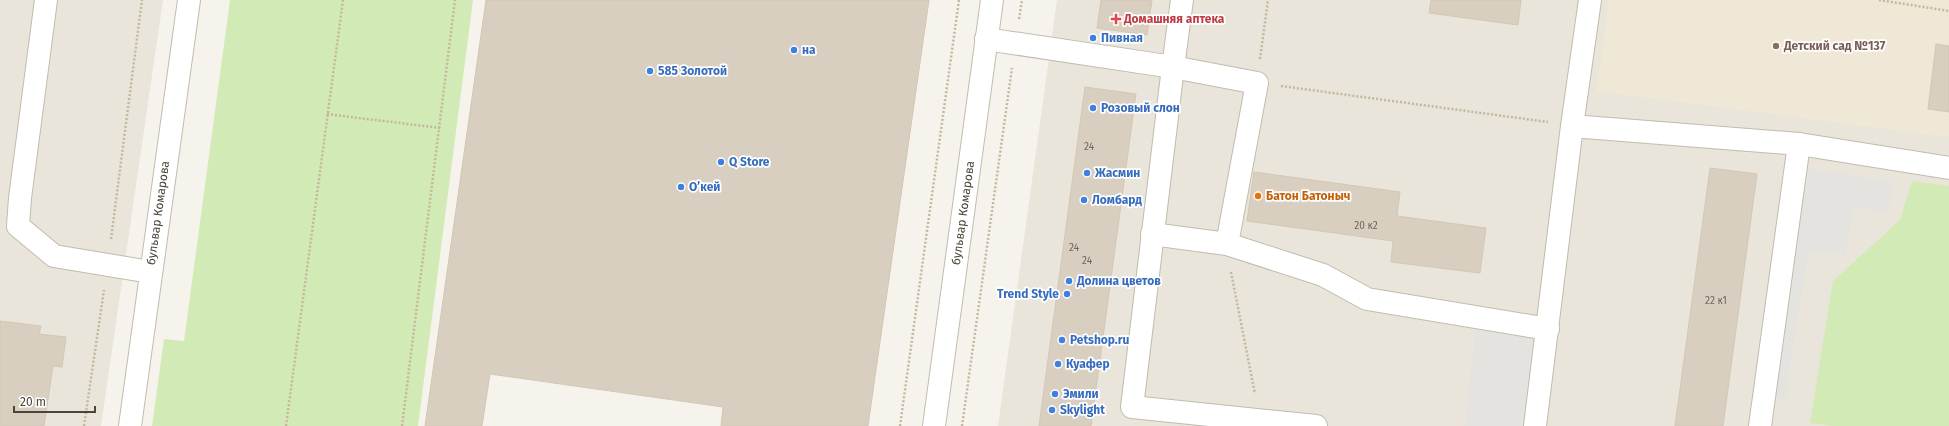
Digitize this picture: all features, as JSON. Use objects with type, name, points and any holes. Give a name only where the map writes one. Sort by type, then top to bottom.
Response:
[{"type":"street","points":[[46,0],[20,198],[18,226],[54,256],[150,272]]},
{"type":"street","name":"бульвар Комарова","points":[[130,426],[150,272],[189,0]]},
{"type":"street","name":"бульвар Комарова","points":[[934,426],[992,0]]},
{"type":"street","points":[[1182,0],[1152,234],[1132,407],[1316,426]]},
{"type":"street","points":[[1535,426],[1572,126],[1590,0]]},
{"type":"street","points":[[986,39],[1173,67],[1257,83],[1227,244]]},
{"type":"street","points":[[1572,126],[1799,144],[1949,168]]},
{"type":"street","points":[[1760,426],[1799,144]]},
{"type":"street","points":[[1152,234],[1227,244],[1323,274],[1367,299],[1548,329]]},
{"type":"path","points":[[84,426],[108,264],[142,0]]},
{"type":"path","points":[[286,426],[343,0]]},
{"type":"path","points":[[402,426],[455,0]]},
{"type":"path","points":[[900,426],[959,0]]},
{"type":"path","points":[[962,426],[1022,0]]},
{"type":"path","points":[[1268,0],[1257,83],[1572,126]]},
{"type":"path","points":[[1879,0],[1949,10]]},
{"type":"path","points":[[327,114],[440,128]]},
{"type":"path","points":[[1227,244],[1239,318],[1260,420]]},
{"type":"shaded area","points":[[0,0],[163,0],[101,426],[0,426]]},
{"type":"shaded area","points":[[1057,0],[1949,0],[1949,426],[998,426]]},
{"type":"shaded area","name":"Детский сад №137","points":[[1609,0],[1949,0],[1949,137],[1597,91]]},
{"type":"shaded area","points":[[1809,168],[1893,182],[1888,212],[1854,207],[1846,256],[1809,250],[1785,399],[1772,397]]},
{"type":"shaded area","points":[[1476,322],[1558,331],[1547,426],[1465,426]]},
{"type":"green space","points":[[230,0],[473,0],[418,426],[152,426],[164,339],[184,341]]},
{"type":"green space","points":[[1912,181],[1949,186],[1949,426],[1833,426],[1810,423],[1833,281],[1900,220]]},
{"type":"building","name":"О’кей","points":[[486,0],[929,0],[868,426],[721,426],[723,407],[490,374],[482,426],[425,426]]},
{"type":"building","points":[[1101,0],[1152,0],[1147,35],[1097,28]]},
{"type":"building","points":[[1431,0],[1521,0],[1518,25],[1429,13]]},
{"type":"building","points":[[1936,44],[1949,46],[1949,112],[1928,109]]},
{"type":"building","points":[[1085,87],[1136,94],[1091,426],[1039,426]]},
{"type":"building","points":[[1710,168],[1757,174],[1723,426],[1675,426]]},
{"type":"building","points":[[1254,172],[1400,192],[1397,216],[1486,228],[1480,273],[1391,262],[1393,241],[1247,221]]},
{"type":"building","points":[[0,321],[41,326],[39,334],[66,337],[62,367],[53,366],[44,426],[0,426]]},
{"type":"place","name":"Домашняя аптека","points":[[1116,19]]},
{"type":"place","name":"Пивная","points":[[1093,38]]},
{"type":"place","name":"Детский сад №137","points":[[1776,46]]},
{"type":"place","name":"на","points":[[794,50]]},
{"type":"place","name":"585 Золотой","points":[[650,71]]},
{"type":"place","name":"Розовый слон","points":[[1093,108]]},
{"type":"place","name":"Q Store","points":[[721,162]]},
{"type":"place","name":"Жасмин","points":[[1087,173]]},
{"type":"place","name":"О’кей","points":[[681,187]]},
{"type":"place","name":"Батон Батоныч","points":[[1258,196]]},
{"type":"place","name":"Ломбард","points":[[1084,200]]},
{"type":"place","name":"Долина цветов","points":[[1069,281]]},
{"type":"place","name":"Trend Style","points":[[1067,294]]},
{"type":"place","name":"Petshop.ru","points":[[1062,340]]},
{"type":"place","name":"Куафер","points":[[1058,364]]},
{"type":"place","name":"Эмили","points":[[1055,394]]},
{"type":"place","name":"Skylight","points":[[1052,410]]}]
